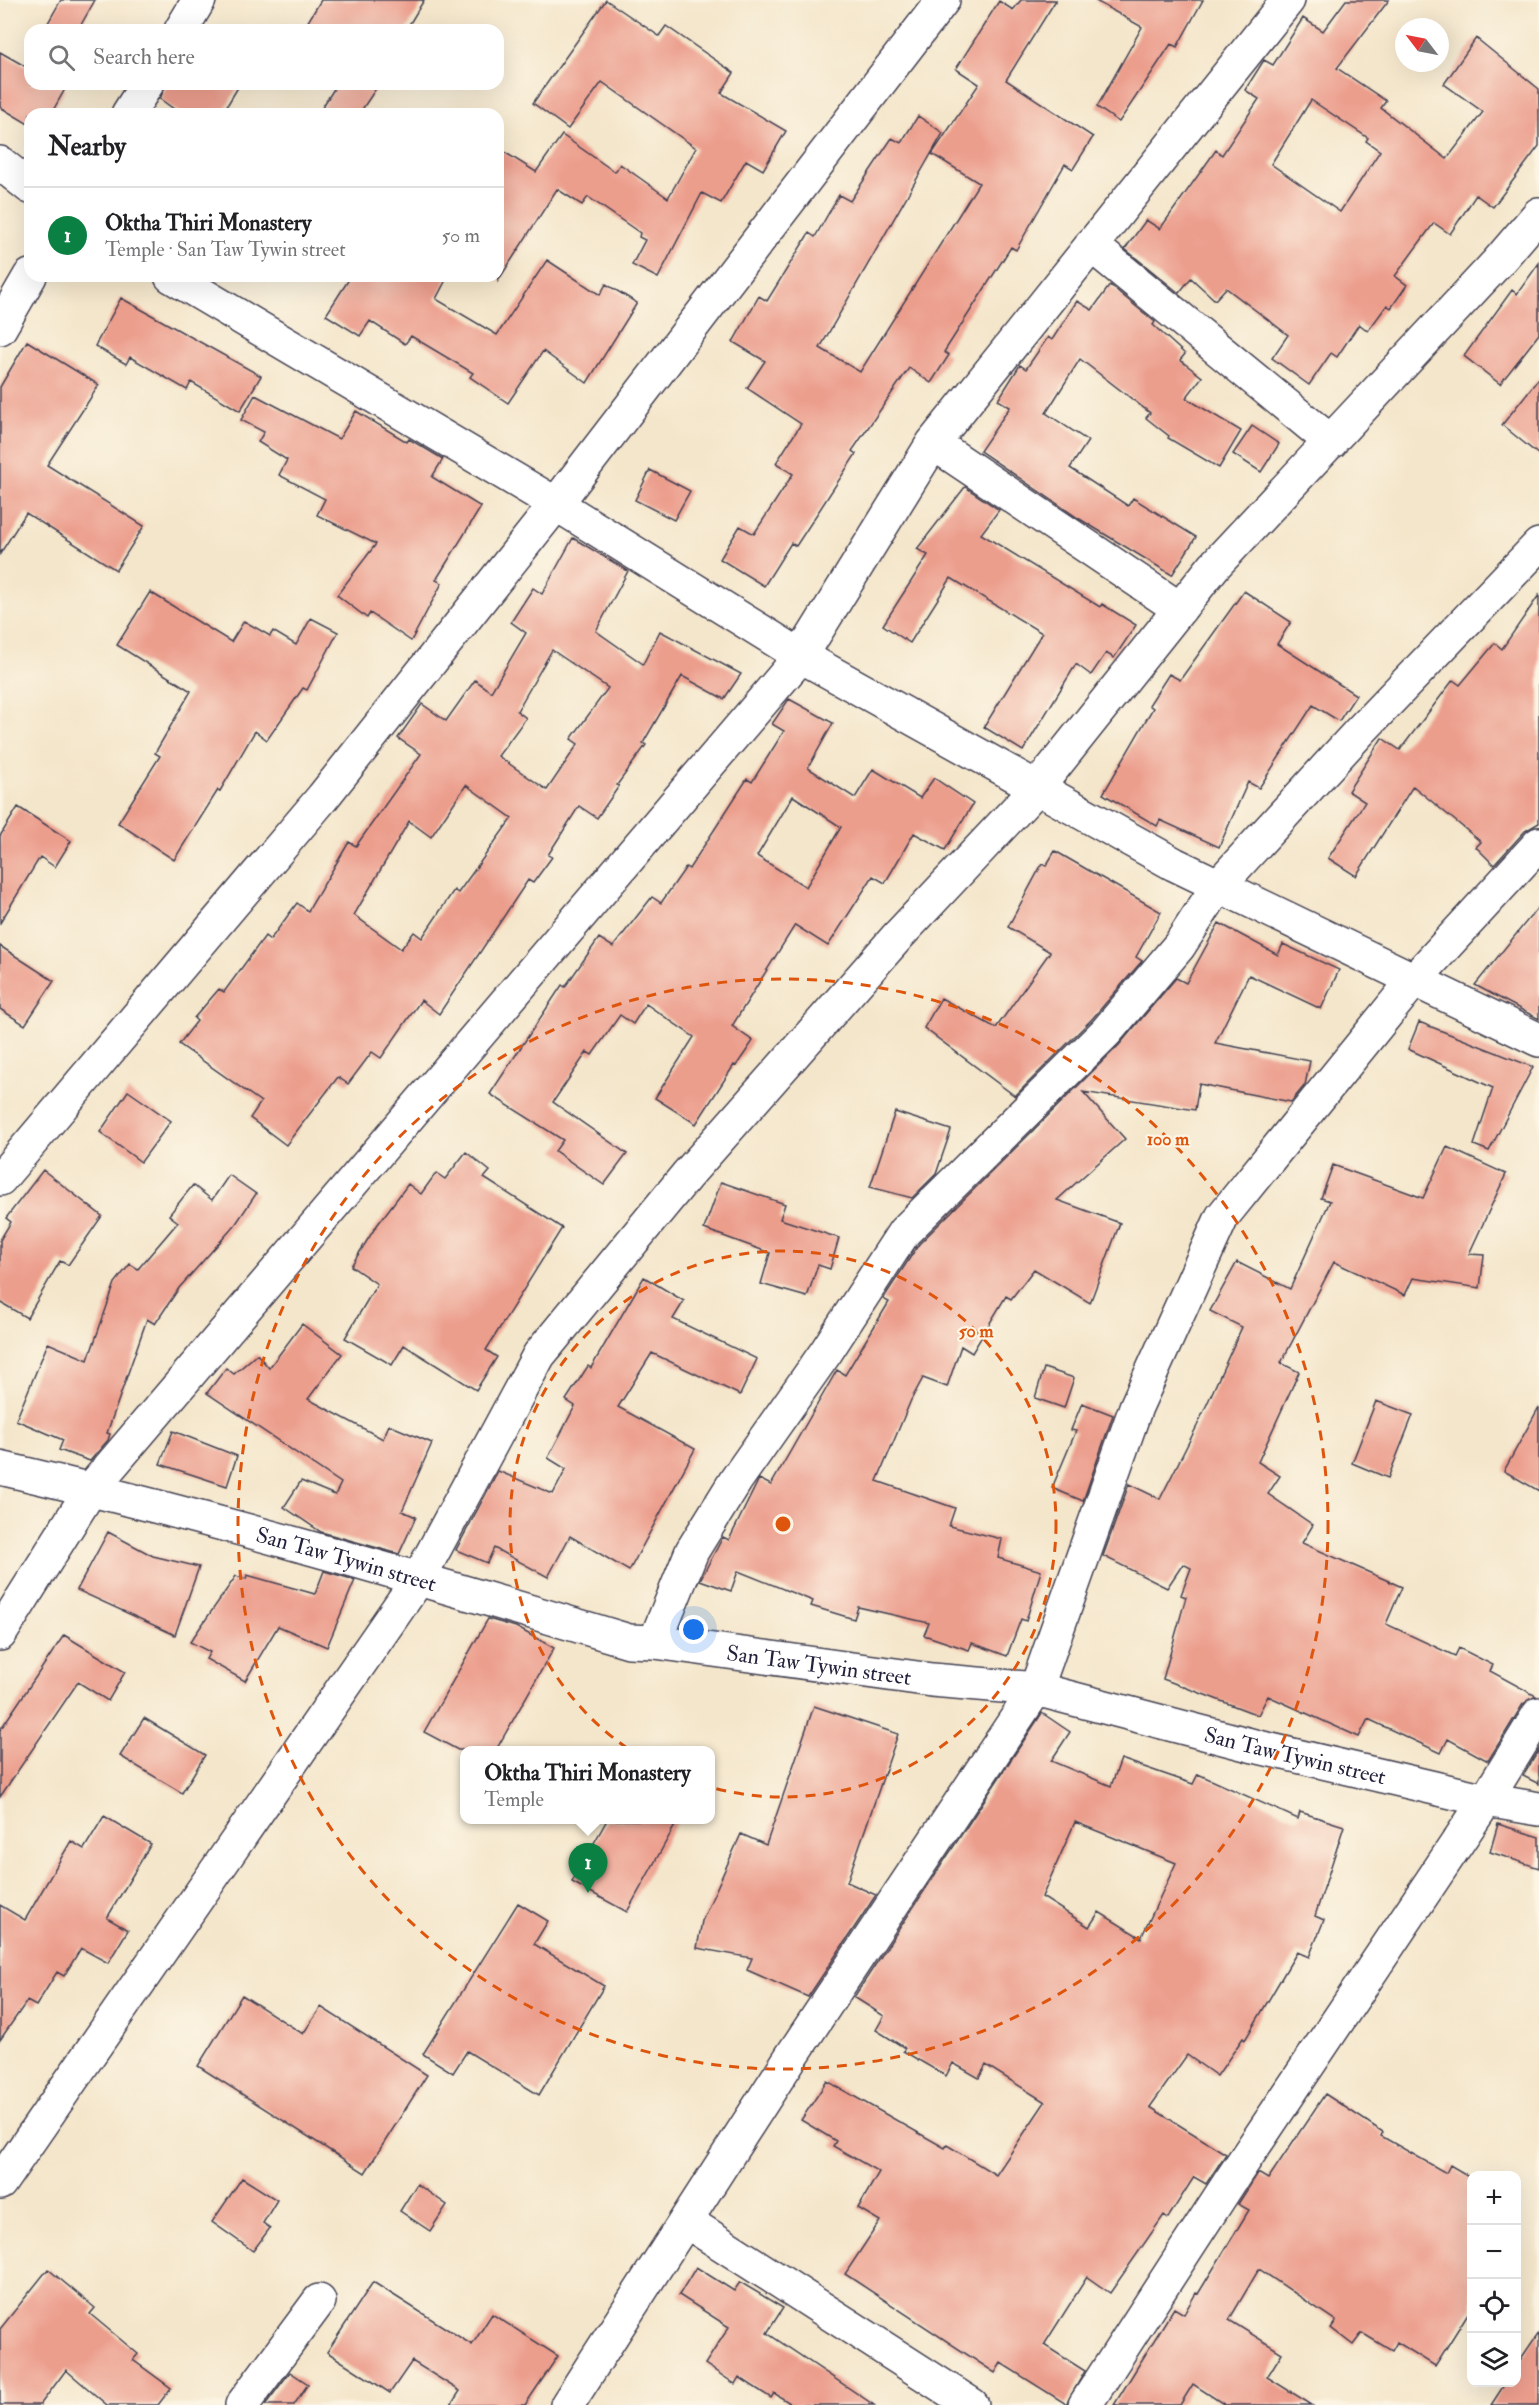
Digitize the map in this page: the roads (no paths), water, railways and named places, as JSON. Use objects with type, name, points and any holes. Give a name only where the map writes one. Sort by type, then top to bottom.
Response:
[{"type":"street","points":[[185,24],[199,0]]},
{"type":"street","points":[[0,1179],[323,797],[556,504],[943,0]]},
{"type":"street","points":[[0,1634],[92,1489],[801,657],[933,442],[1288,0]]},
{"type":"street","points":[[132,108],[143,90]]},
{"type":"street","points":[[0,164],[24,182]]},
{"type":"street","points":[[0,2183],[419,1578],[539,1355],[687,1175],[898,936],[1037,788],[1214,566],[1497,263],[1539,214]]},
{"type":"street","points":[[1091,245],[1331,442]]},
{"type":"street","points":[[0,328],[27,282]]},
{"type":"street","points":[[181,282],[556,504],[801,657],[1218,886],[1539,1040]]},
{"type":"street","points":[[933,442],[1180,609]]},
{"type":"street","points":[[655,1642],[692,1551],[736,1480],[826,1352],[903,1232],[1106,1032],[1179,946],[1218,886],[1362,729],[1539,545]]},
{"type":"street","points":[[567,2405],[791,2057],[1036,1689],[1136,1407],[1222,1217],[1414,980],[1539,844]]},
{"type":"street","name":"San Taw Tywin street","points":[[0,1468],[92,1489],[419,1578],[629,1641],[655,1642],[932,1680],[1036,1689],[1254,1746],[1486,1800],[1539,1809]]},
{"type":"street","points":[[1085,2405],[1229,2183],[1486,1800],[1539,1714]]},
{"type":"street","points":[[686,2221],[972,2405]]},
{"type":"street","points":[[242,2405],[319,2301]]},
{"type":"place","name":"Oktha Thiri Monastery","points":[[588,1893]]}]
